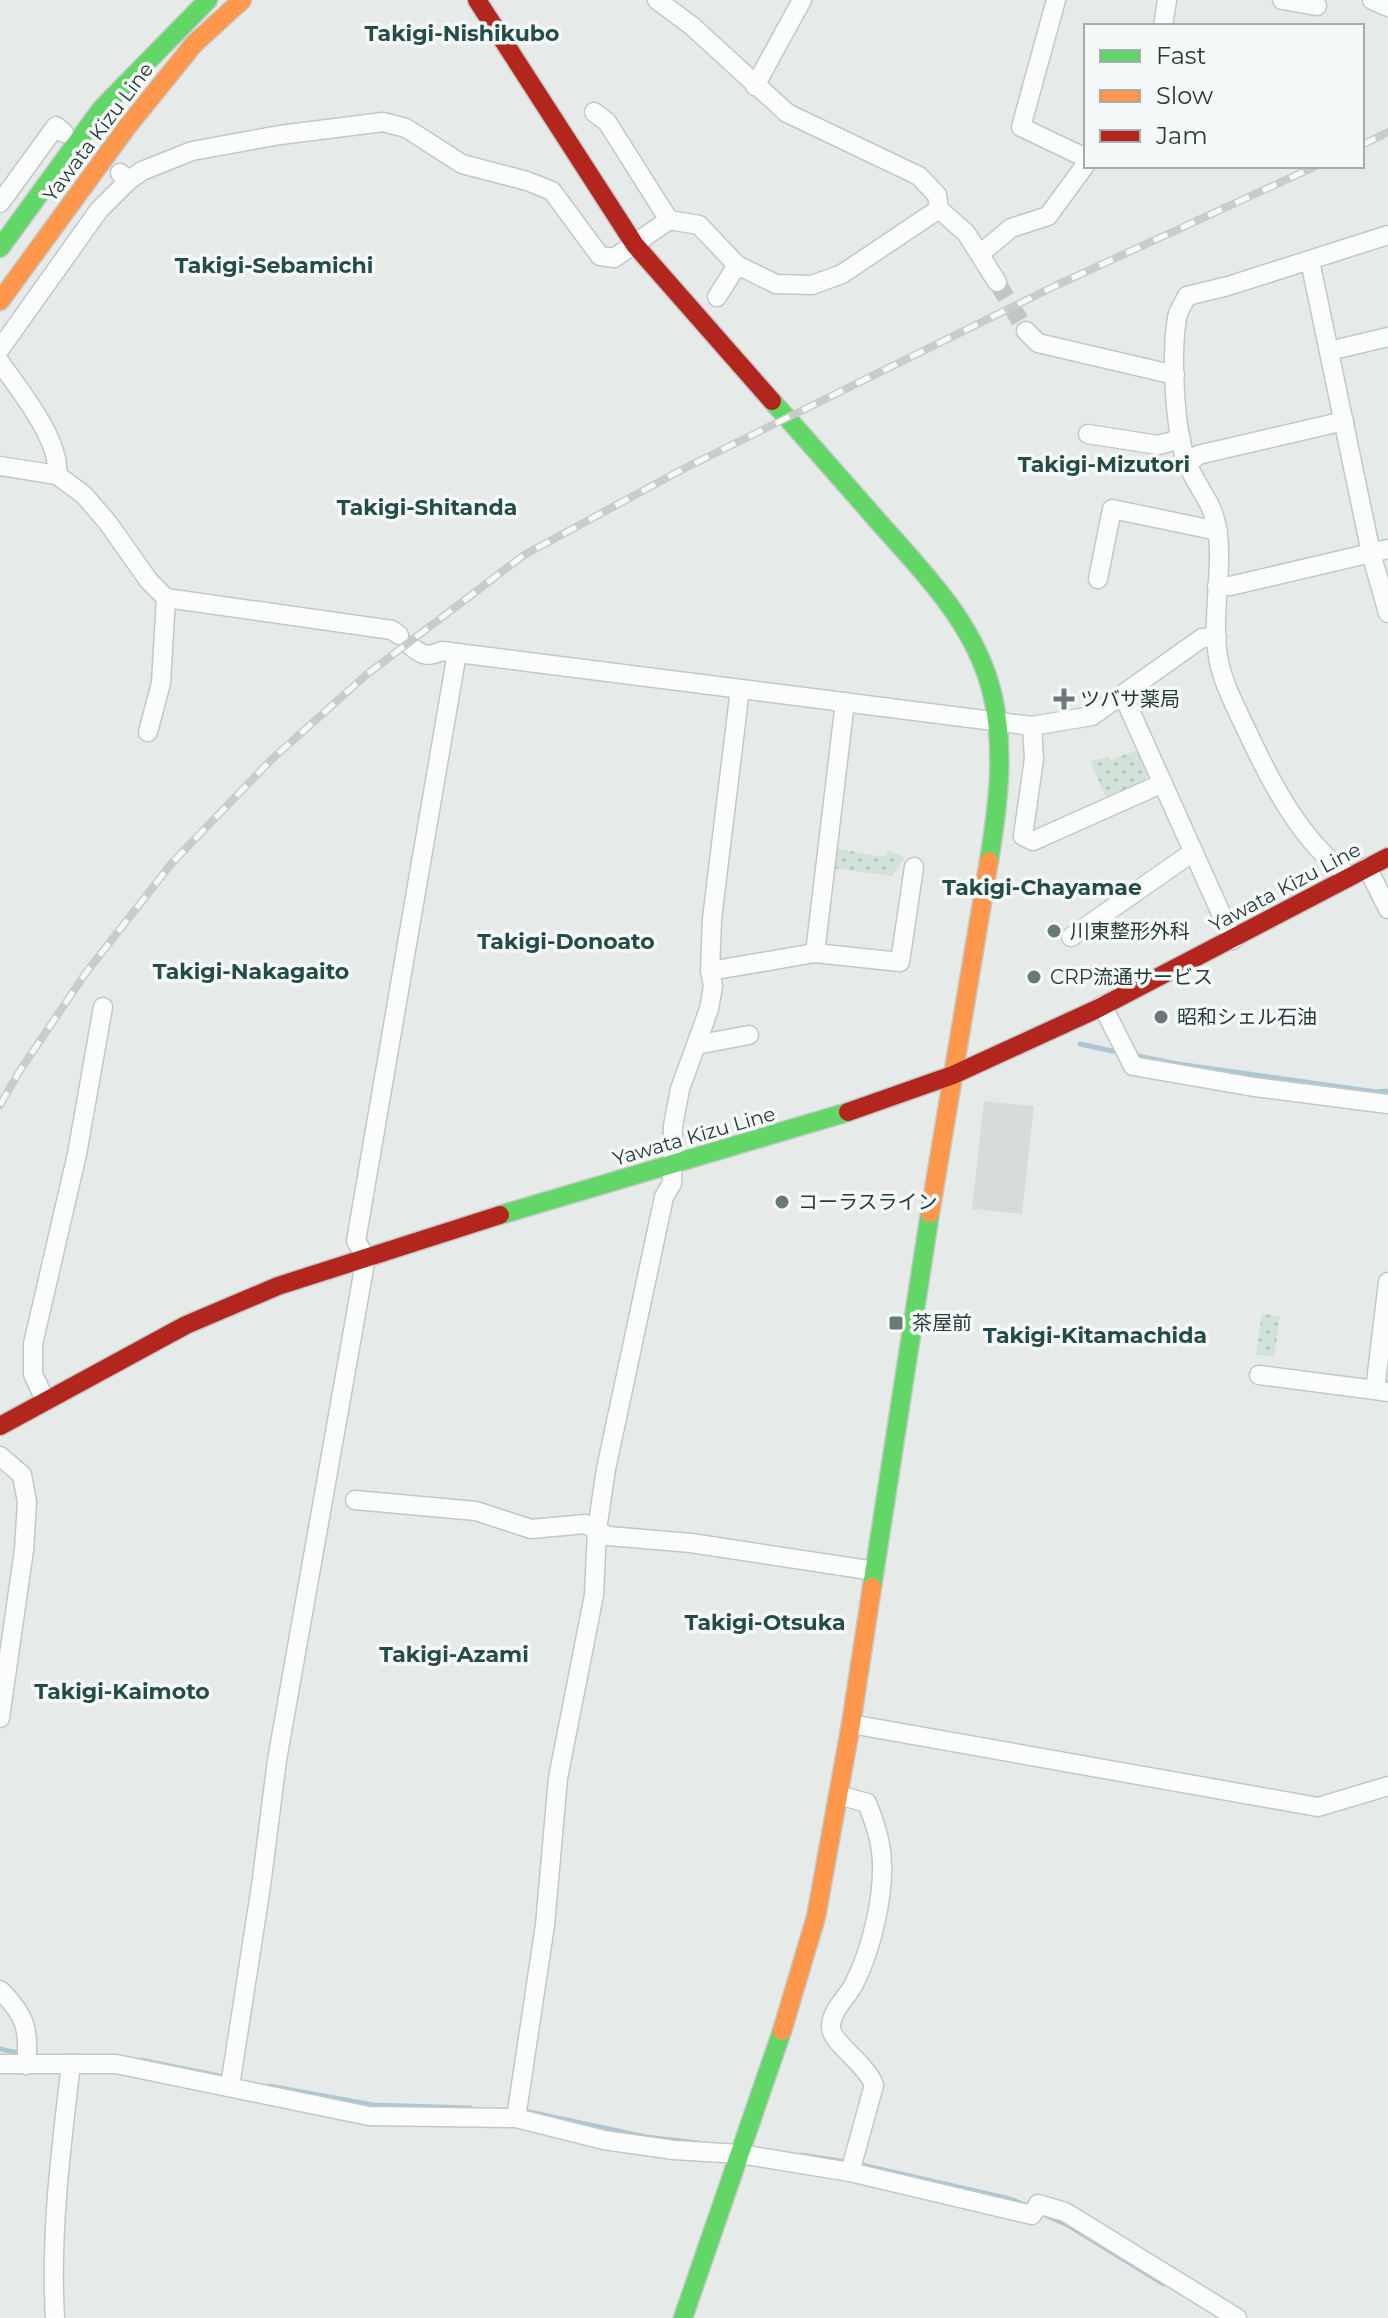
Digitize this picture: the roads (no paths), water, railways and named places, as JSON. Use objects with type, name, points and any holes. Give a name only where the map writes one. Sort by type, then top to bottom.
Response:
[{"type":"street","name":"Yawata Kizu Line","points":[[0,248],[102,108],[208,0]]},
{"type":"street","name":"Yawata Kizu Line","points":[[0,301],[127,127],[194,44],[242,0]]},
{"type":"street","points":[[477,0],[635,245],[942,593],[965,625],[986,668],[999,723],[1001,763],[998,808],[940,1147],[851,1724],[816,1917],[777,2049],[683,2318]]},
{"type":"street","points":[[657,0],[692,26],[787,113],[919,176],[937,195],[939,209],[966,233],[997,282]]},
{"type":"street","points":[[755,86],[802,0]]},
{"type":"street","points":[[1056,0],[1021,127],[1084,160]]},
{"type":"street","points":[[1163,24],[1167,0]]},
{"type":"street","points":[[1282,0],[1317,3],[1320,24]]},
{"type":"street","points":[[1372,0],[1388,7]]},
{"type":"street","points":[[594,112],[607,122],[669,220]]},
{"type":"street","points":[[0,349],[124,177],[192,151],[280,135],[383,122],[406,128],[462,164],[552,191],[600,256],[614,258],[669,220],[699,225],[737,265],[776,284],[812,285],[842,274],[939,209]]},
{"type":"street","points":[[0,203],[56,126],[64,133]]},
{"type":"street","points":[[980,254],[1011,228],[1048,216],[1084,164]]},
{"type":"street","points":[[1350,876],[1333,864],[1276,793],[1234,704],[1219,663],[1218,531],[1211,503],[1188,464],[1181,439],[1175,375],[1177,315],[1187,296],[1388,235]]},
{"type":"street","points":[[1310,261],[1344,421],[1379,551],[1388,613]]},
{"type":"street","points":[[717,297],[737,265]]},
{"type":"street","points":[[1026,331],[1038,343],[1175,375]]},
{"type":"street","points":[[1329,351],[1388,337]]},
{"type":"street","points":[[0,362],[31,408],[59,459],[57,475]]},
{"type":"street","points":[[1188,464],[1198,455],[1344,421]]},
{"type":"street","points":[[1088,434],[1158,445],[1181,439]]},
{"type":"street","points":[[0,466],[57,475],[92,504],[149,581],[166,598],[392,630],[420,654],[431,656],[442,651],[1032,726],[1092,716],[1202,638],[1217,637]]},
{"type":"street","points":[[1098,579],[1112,509],[1218,531]]},
{"type":"street","points":[[1217,586],[1230,586],[1379,551]]},
{"type":"street","points":[[148,732],[161,683],[166,598]]},
{"type":"street","points":[[231,2080],[277,1760],[366,1257],[356,1241],[457,653]]},
{"type":"street","points":[[517,2112],[545,1925],[558,1778],[594,1595],[597,1530],[606,1469],[664,1197],[672,1183],[673,1126],[680,1089],[713,986],[710,971],[712,919],[740,689]]},
{"type":"street","points":[[1123,695],[1233,940]]},
{"type":"street","points":[[815,953],[845,702]]},
{"type":"street","points":[[1032,726],[1034,759],[1023,836],[1033,841],[1163,783]]},
{"type":"street","points":[[1071,937],[1193,852]]},
{"type":"street","name":"Yawata Kizu Line","points":[[0,1426],[186,1325],[278,1286],[833,1117],[953,1075],[1233,940],[1388,857]]},
{"type":"street","points":[[710,971],[815,953],[900,962],[914,867]]},
{"type":"street","points":[[1367,867],[1388,909]]},
{"type":"street","points":[[1102,1005],[1133,1066],[1254,1087],[1388,1104]]},
{"type":"street","points":[[45,1400],[33,1374],[33,1344],[77,1154],[103,1007]]},
{"type":"street","points":[[696,1045],[739,1043]]},
{"type":"street","points":[[1259,1375],[1382,1391],[1388,1282]]},
{"type":"street","points":[[0,1456],[22,1475],[27,1502],[24,1550],[0,1718]]},
{"type":"street","points":[[355,1500],[476,1511],[531,1529],[585,1524],[608,1536],[691,1543],[875,1571]]},
{"type":"street","points":[[851,1724],[1318,1807],[1388,1786]]},
{"type":"street","points":[[839,1795],[867,1803],[881,1851],[881,1881],[871,1941],[854,1984],[834,2014],[831,2028],[834,2039],[870,2074],[874,2085],[852,2165]]},
{"type":"street","points":[[0,1990],[24,2020],[27,2058]]},
{"type":"street","points":[[0,2064],[27,2058],[71,2064],[116,2064],[231,2080],[369,2116],[517,2112],[604,2140],[674,2150],[852,2165],[1032,2215],[1038,2204],[1065,2212],[1237,2318]]},
{"type":"street","points":[[55,2318],[52,2270],[56,2203],[71,2064]]},
{"type":"waterway","points":[[1080,1044],[1122,1053]]},
{"type":"waterway","points":[[1132,1055],[1376,1092],[1388,1091]]},
{"type":"waterway","points":[[0,2049],[23,2054]]},
{"type":"waterway","points":[[140,2060],[224,2077]]},
{"type":"waterway","points":[[269,2086],[373,2105],[470,2108]]},
{"type":"waterway","points":[[520,2110],[646,2137],[698,2143]]},
{"type":"waterway","points":[[801,2155],[847,2162]]},
{"type":"waterway","points":[[857,2164],[1025,2205]]},
{"type":"waterway","points":[[1045,2215],[1068,2225],[1164,2284]]},
{"type":"tunnel","points":[[997,282],[1026,331]]},
{"type":"railway","points":[[1364,144],[1388,132]]},
{"type":"railway","points":[[0,1105],[85,974],[171,864],[271,760],[366,675],[524,555],[685,468],[1057,285],[1312,168]]},
{"type":"place","name":"ツバサ薬局","points":[[1064,699]]},
{"type":"place","name":"川東整形外科","points":[[1054,931]]},
{"type":"place","name":"CRP流通サービス","points":[[1034,977]]},
{"type":"place","name":"昭和シェル石油","points":[[1161,1017]]},
{"type":"place","name":"コーラスライン","points":[[782,1202]]},
{"type":"place","name":"茶屋前","points":[[896,1323]]},
{"type":"district","name":"Takigi-Nishikubo","points":[[462,33]]},
{"type":"district","name":"Takigi-Sebamichi","points":[[274,265]]},
{"type":"district","name":"Takigi-Mizutori","points":[[1104,464]]},
{"type":"district","name":"Takigi-Shitanda","points":[[427,507]]},
{"type":"district","name":"Takigi-Chayamae","points":[[1042,887]]},
{"type":"district","name":"Takigi-Donoato","points":[[566,941]]},
{"type":"district","name":"Takigi-Nakagaito","points":[[251,971]]},
{"type":"district","name":"Takigi-Kitamachida","points":[[1095,1335]]},
{"type":"district","name":"Takigi-Otsuka","points":[[765,1622]]},
{"type":"district","name":"Takigi-Azami","points":[[454,1654]]},
{"type":"district","name":"Takigi-Kaimoto","points":[[122,1691]]}]
